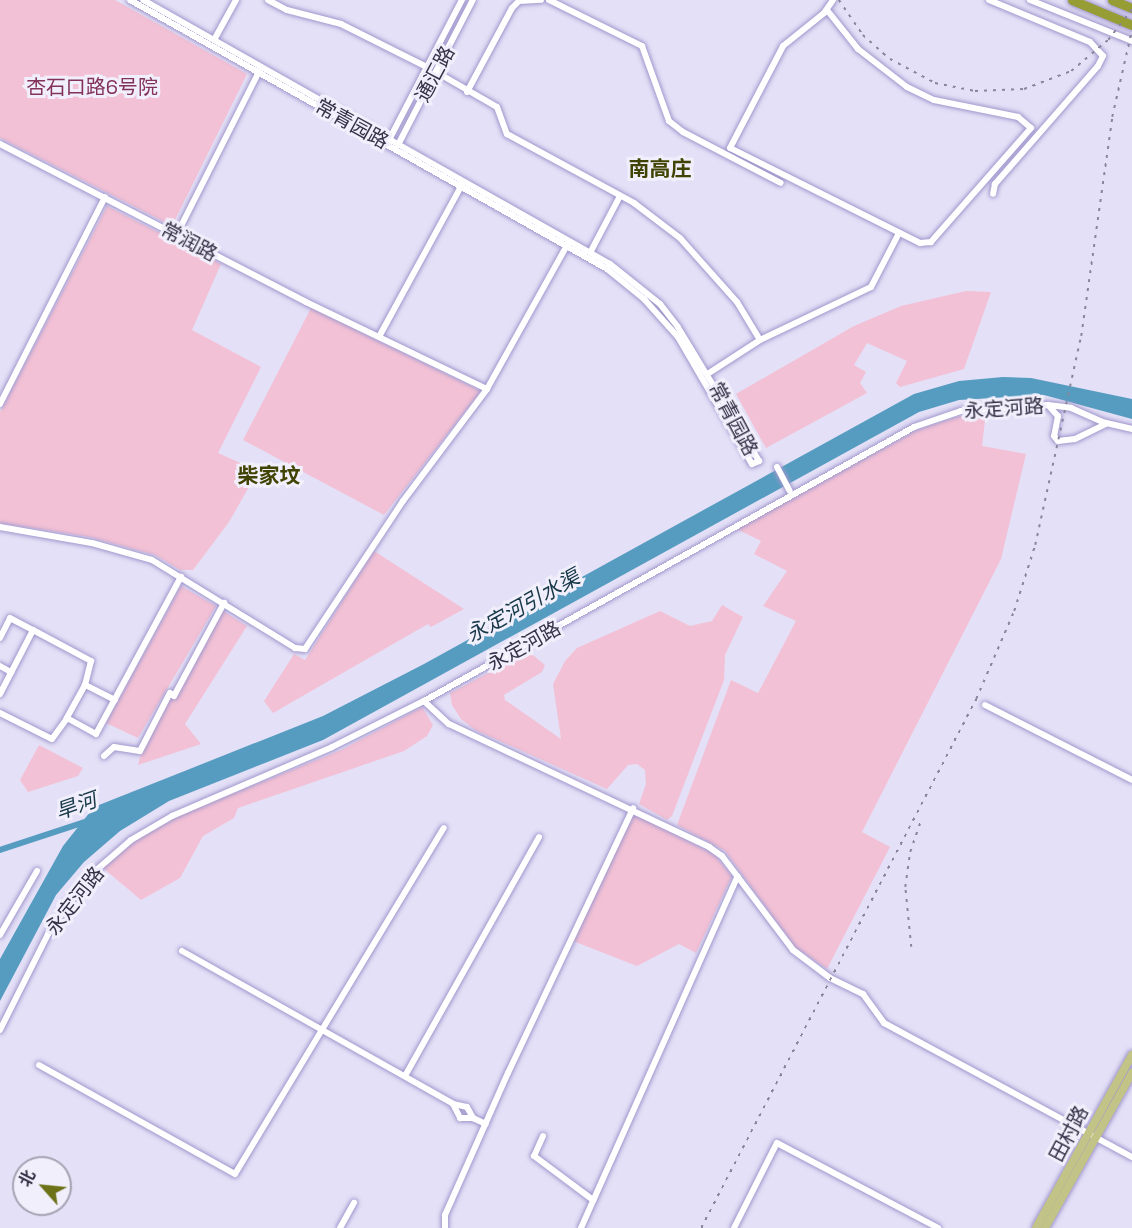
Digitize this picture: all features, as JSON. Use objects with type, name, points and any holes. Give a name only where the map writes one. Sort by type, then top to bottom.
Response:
[{"type":"highway","points":[[1072,0],[1132,25]]},
{"type":"highway","points":[[1112,0],[1132,8]]},
{"type":"main road","name":"田村路","points":[[1045,1228],[1132,1055]]},
{"type":"main road","name":"田村路","points":[[1036,1228],[1132,1073]]},
{"type":"street","name":"常青园路","points":[[130,0],[591,251],[660,304],[709,373],[759,461],[752,464],[707,384],[664,319],[628,284],[463,182]]},
{"type":"street","name":"常青园路","points":[[143,0],[388,141]]},
{"type":"street","points":[[214,40],[236,0]]},
{"type":"street","points":[[268,0],[287,10],[340,24],[427,67]]},
{"type":"street","name":"通汇路","points":[[388,141],[462,0]]},
{"type":"street","name":"通汇路","points":[[398,146],[473,0]]},
{"type":"street","points":[[467,92],[512,8],[519,1],[541,0]]},
{"type":"street","points":[[549,0],[642,46],[669,121],[683,132],[782,183]]},
{"type":"street","points":[[827,10],[858,49],[907,87],[934,100],[1018,117],[1031,128],[931,243],[920,243],[730,148],[783,46],[827,10],[833,0]]},
{"type":"street","points":[[989,0],[1090,42],[1103,56],[995,184],[993,194]]},
{"type":"street","points":[[1030,0],[1132,41]]},
{"type":"street","points":[[176,236],[259,72]]},
{"type":"street","points":[[436,72],[496,107],[507,134],[619,198],[634,203],[680,238],[737,302],[760,340]]},
{"type":"street","name":"常润路","points":[[0,144],[176,236],[487,389]]},
{"type":"street","points":[[380,336],[463,182]]},
{"type":"street","points":[[0,405],[105,197]]},
{"type":"street","points":[[591,251],[619,198]]},
{"type":"street","points":[[709,373],[760,340],[871,287],[899,233]]},
{"type":"street","points":[[0,527],[92,543],[152,561],[295,648],[305,650],[403,501],[487,389],[567,245]]},
{"type":"street","points":[[1047,405],[1058,416],[1054,436],[1058,441],[1075,439],[1100,425],[1110,424]]},
{"type":"street","name":"永定河路","points":[[0,1030],[48,934],[69,903],[93,873],[131,840],[171,816],[333,747],[424,701],[914,427],[961,411],[1047,405],[1071,408],[1110,424],[1132,429]]},
{"type":"street","points":[[777,466],[790,491]]},
{"type":"street","points":[[67,718],[96,734],[181,577]]},
{"type":"street","points":[[104,756],[114,747],[140,751],[170,693],[174,696],[224,603]]},
{"type":"street","points":[[0,638],[10,618],[91,661],[85,685],[67,718],[52,739],[0,713]]},
{"type":"street","points":[[0,694],[33,630]]},
{"type":"street","points":[[0,666],[11,672]]},
{"type":"street","points":[[85,685],[115,700]]},
{"type":"street","points":[[424,701],[449,724],[633,808],[710,847],[738,876],[793,950],[830,978],[863,994],[884,1023],[1132,1157]]},
{"type":"street","points":[[985,705],[1132,780]]},
{"type":"street","points":[[445,1228],[445,1215],[633,808]]},
{"type":"street","points":[[39,1065],[235,1173],[444,828]]},
{"type":"street","points":[[405,1076],[539,837]]},
{"type":"street","points":[[0,935],[37,871]]},
{"type":"street","points":[[581,1228],[738,876]]},
{"type":"street","points":[[182,951],[453,1104],[467,1107],[473,1118]]},
{"type":"street","points":[[453,1104],[460,1118],[473,1118],[486,1124]]},
{"type":"street","points":[[543,1136],[534,1156],[593,1200]]},
{"type":"street","points":[[734,1228],[777,1143],[938,1228]]},
{"type":"street","points":[[340,1228],[354,1203]]},
{"type":"green space","name":"杏石口路6号院","points":[[0,0],[115,0],[247,74],[172,226],[0,138]]},
{"type":"green space","points":[[107,206],[221,264],[192,330],[261,367],[218,453],[258,471],[229,522],[193,570],[180,570],[155,555],[89,537],[0,523],[0,412]]},
{"type":"green space","points":[[966,291],[991,292],[964,369],[900,387],[896,383],[907,361],[867,343],[854,365],[866,372],[860,383],[867,393],[766,448],[736,394],[854,326],[901,306]]},
{"type":"green space","points":[[311,308],[481,391],[384,515],[243,440]]},
{"type":"green space","points":[[986,413],[982,446],[1026,454],[1001,559],[862,832],[890,847],[827,969],[795,947],[725,851],[677,825],[731,680],[758,693],[796,621],[763,606],[787,571],[754,554],[761,541],[737,529],[917,430],[960,416]]},
{"type":"green space","points":[[374,551],[464,609],[431,627],[428,624],[273,713],[264,701],[294,654],[305,660]]},
{"type":"green space","points":[[181,586],[216,606],[138,738],[106,723]]},
{"type":"green space","points":[[722,605],[743,617],[725,655],[724,680],[672,816],[667,820],[639,804],[646,784],[645,770],[637,764],[628,765],[607,789],[475,730],[461,719],[452,705],[450,693],[529,652],[545,665],[542,672],[504,695],[505,700],[561,739],[553,684],[565,661],[577,648],[660,611],[690,626],[712,621]]},
{"type":"green space","points":[[223,611],[247,626],[185,724],[201,744],[138,765],[144,741],[169,696],[175,699]]},
{"type":"green space","points":[[422,707],[433,725],[427,736],[404,751],[238,808],[234,818],[203,836],[180,878],[141,900],[103,868],[135,841],[183,814],[341,750]]},
{"type":"green space","points":[[39,745],[83,768],[78,776],[28,792],[20,780]]},
{"type":"green space","points":[[634,814],[714,854],[732,876],[696,953],[679,944],[637,966],[573,941]]},
{"type":"water","points":[[1003,377],[1031,378],[1132,399],[1132,419],[1044,395],[959,400],[919,412],[323,740],[169,801],[120,831],[84,862],[56,895],[0,1001],[0,959],[63,846],[94,807],[323,716],[424,664],[914,394],[959,381]]},
{"type":"waterway","name":"旱河","points":[[0,850],[88,821]]},
{"type":"railway","points":[[839,0],[863,35],[890,59],[935,83],[975,91],[1024,89],[1071,71],[1108,40],[1132,9]]},
{"type":"railway","points":[[701,1228],[976,699],[1014,611],[1035,545],[1081,336],[1112,117],[1132,29]]},
{"type":"railway","points":[[911,947],[905,887],[910,852],[921,820]]},
{"type":"district","name":"南高庄","points":[[660,169]]},
{"type":"district","name":"柴家坟","points":[[269,476]]},
{"type":"water label","name":"永定河引水渠","points":[[523,606]]}]
